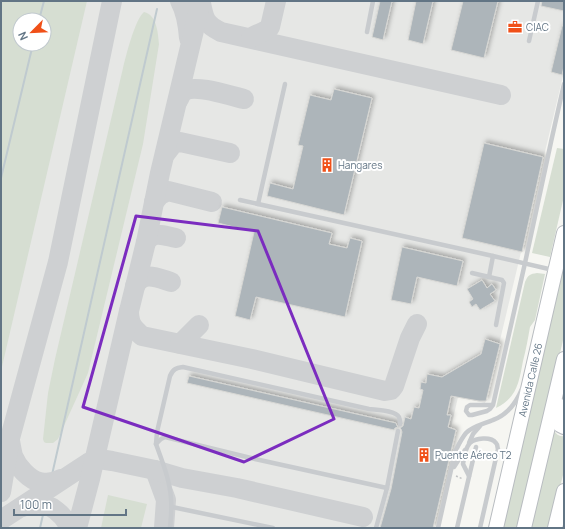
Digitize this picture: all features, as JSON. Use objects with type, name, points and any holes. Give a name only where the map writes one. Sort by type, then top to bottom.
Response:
[{"type":"main road","name":"Avenida Calle 26","points":[[497,526],[564,232]]},
{"type":"main road","points":[[524,528],[564,359]]},
{"type":"main road","points":[[564,376],[558,419],[560,425],[564,427]]},
{"type":"main road","points":[[555,528],[564,491]]},
{"type":"lane","points":[[367,32],[373,1]]},
{"type":"lane","points":[[529,40],[538,1]]},
{"type":"lane","points":[[258,204],[285,84]]},
{"type":"lane","points":[[493,405],[468,406],[466,411],[468,414],[472,415],[487,411],[493,405],[564,84]]},
{"type":"lane","points":[[240,200],[525,263],[555,271]]},
{"type":"lane","points":[[489,277],[493,256]]},
{"type":"lane","points":[[472,273],[502,280],[504,283],[496,325]]},
{"type":"lane","points":[[438,528],[455,452],[460,441],[470,430],[481,424],[501,417],[513,406],[533,366]]},
{"type":"lane","points":[[170,528],[172,507],[171,497],[156,444],[157,432],[170,376],[177,368],[183,367],[369,409],[390,412],[399,417],[400,424]]},
{"type":"lane","points":[[468,478],[463,464],[467,447],[473,434],[481,424]]},
{"type":"lane","points":[[376,528],[387,488],[398,431]]},
{"type":"lane","points":[[156,444],[165,437],[255,459],[387,488]]},
{"type":"lane","points":[[451,472],[472,441],[487,439],[496,443],[498,447],[480,528]]},
{"type":"lane","points":[[457,528],[476,447]]},
{"type":"lane","points":[[172,507],[273,528]]},
{"type":"path","points":[[451,472],[468,478]]},
{"type":"highlighted area","points":[[136,216],[258,231],[334,419],[244,462],[83,407]]},
{"type":"shaded area","points":[[1,1],[564,1],[564,72],[485,403],[458,397],[428,528],[1,528]]},
{"type":"shaded area","points":[[1,1],[87,1],[1,371]]},
{"type":"shaded area","points":[[144,12],[152,17],[156,25],[159,44],[143,144],[88,373],[58,439],[53,443],[46,443],[43,439],[48,393],[55,359],[124,62],[137,22]]},
{"type":"shaded area","points":[[557,148],[564,149],[564,196],[550,257],[532,253]]},
{"type":"shaded area","points":[[564,252],[564,336],[519,528],[502,528]]},
{"type":"shaded area","points":[[537,273],[545,274],[535,320],[530,327],[516,389],[509,399],[496,408],[525,282],[530,275]]},
{"type":"shaded area","points":[[552,427],[558,435],[564,436],[564,471],[550,528],[529,528]]},
{"type":"shaded area","points":[[108,495],[147,504],[141,528],[101,528]]},
{"type":"building","points":[[380,1],[392,1],[383,40],[372,37]]},
{"type":"building","points":[[416,1],[433,1],[423,44],[408,40]]},
{"type":"building","points":[[463,1],[498,1],[484,58],[451,50]]},
{"type":"building","points":[[542,1],[564,1],[564,11],[541,6]]},
{"type":"building","points":[[562,26],[564,26],[564,66],[562,75],[551,72]]},
{"type":"building","name":"Hangares","points":[[334,89],[372,98],[344,215],[267,196],[270,183],[293,189],[303,146],[298,145],[310,95],[331,100]]},
{"type":"building","points":[[484,143],[543,157],[522,252],[462,238]]},
{"type":"building","points":[[222,207],[332,233],[329,244],[347,248],[350,238],[362,241],[345,317],[256,297],[250,320],[235,316],[254,232],[218,223]]},
{"type":"building","points":[[402,247],[463,261],[457,286],[417,277],[411,304],[391,300]]},
{"type":"building","points":[[482,280],[487,288],[492,284],[496,290],[490,294],[495,301],[480,310],[476,304],[472,307],[469,302],[473,299],[467,289]]},
{"type":"building","name":"Puente Aéreo T2","points":[[485,339],[500,344],[486,401],[451,396],[447,415],[451,415],[448,427],[456,430],[433,528],[380,528],[391,489],[402,432],[400,428],[403,426],[405,417],[411,419],[414,407],[419,408],[423,390],[420,389],[421,382],[426,383],[427,374],[442,377],[481,354]]},
{"type":"building","points":[[189,376],[396,423],[398,427],[394,430],[187,383]]},
{"type":"waterway","points":[[41,12],[44,1]]},
{"type":"waterway","points":[[40,528],[157,9]]},
{"type":"waterway","points":[[1,178],[31,52]]},
{"type":"taxiway","points":[[1,492],[10,438],[58,262],[112,1]]},
{"type":"taxiway","points":[[180,1],[184,10],[189,38]]},
{"type":"taxiway","points":[[77,528],[146,242],[160,173],[201,1]]},
{"type":"taxiway","points":[[251,38],[266,31],[270,27],[276,1]]},
{"type":"taxiway","points":[[201,3],[203,13],[208,24],[221,32],[501,95]]},
{"type":"taxiway","points":[[179,99],[184,91],[189,89],[214,91],[244,99]]},
{"type":"taxiway","points":[[166,153],[173,144],[180,142],[230,153]]},
{"type":"taxiway","points":[[154,202],[160,195],[168,191],[212,202]]},
{"type":"taxiway","points":[[146,242],[149,238],[156,235],[176,238]]},
{"type":"taxiway","points":[[135,286],[142,278],[151,276],[171,282]]},
{"type":"taxiway","points":[[129,311],[132,325],[142,336],[252,359],[385,391],[391,390],[394,386],[410,338],[417,324]]},
{"type":"taxiway","points":[[180,344],[199,325]]},
{"type":"taxiway","points":[[10,441],[15,460],[28,476],[43,483],[61,479]]},
{"type":"taxiway","points":[[1,520],[88,463],[99,459],[155,470],[182,478],[237,488],[363,517]]},
{"type":"taxiway","points":[[155,470],[166,500],[164,528]]},
{"type":"taxiway","points":[[22,507],[35,504],[51,507],[64,518],[70,528]]},
{"type":"place","name":"CIAC","points":[[515,27]]},
{"type":"place","name":"Hangares","points":[[327,165]]},
{"type":"place","name":"Puente Aéreo T2","points":[[424,455]]}]
